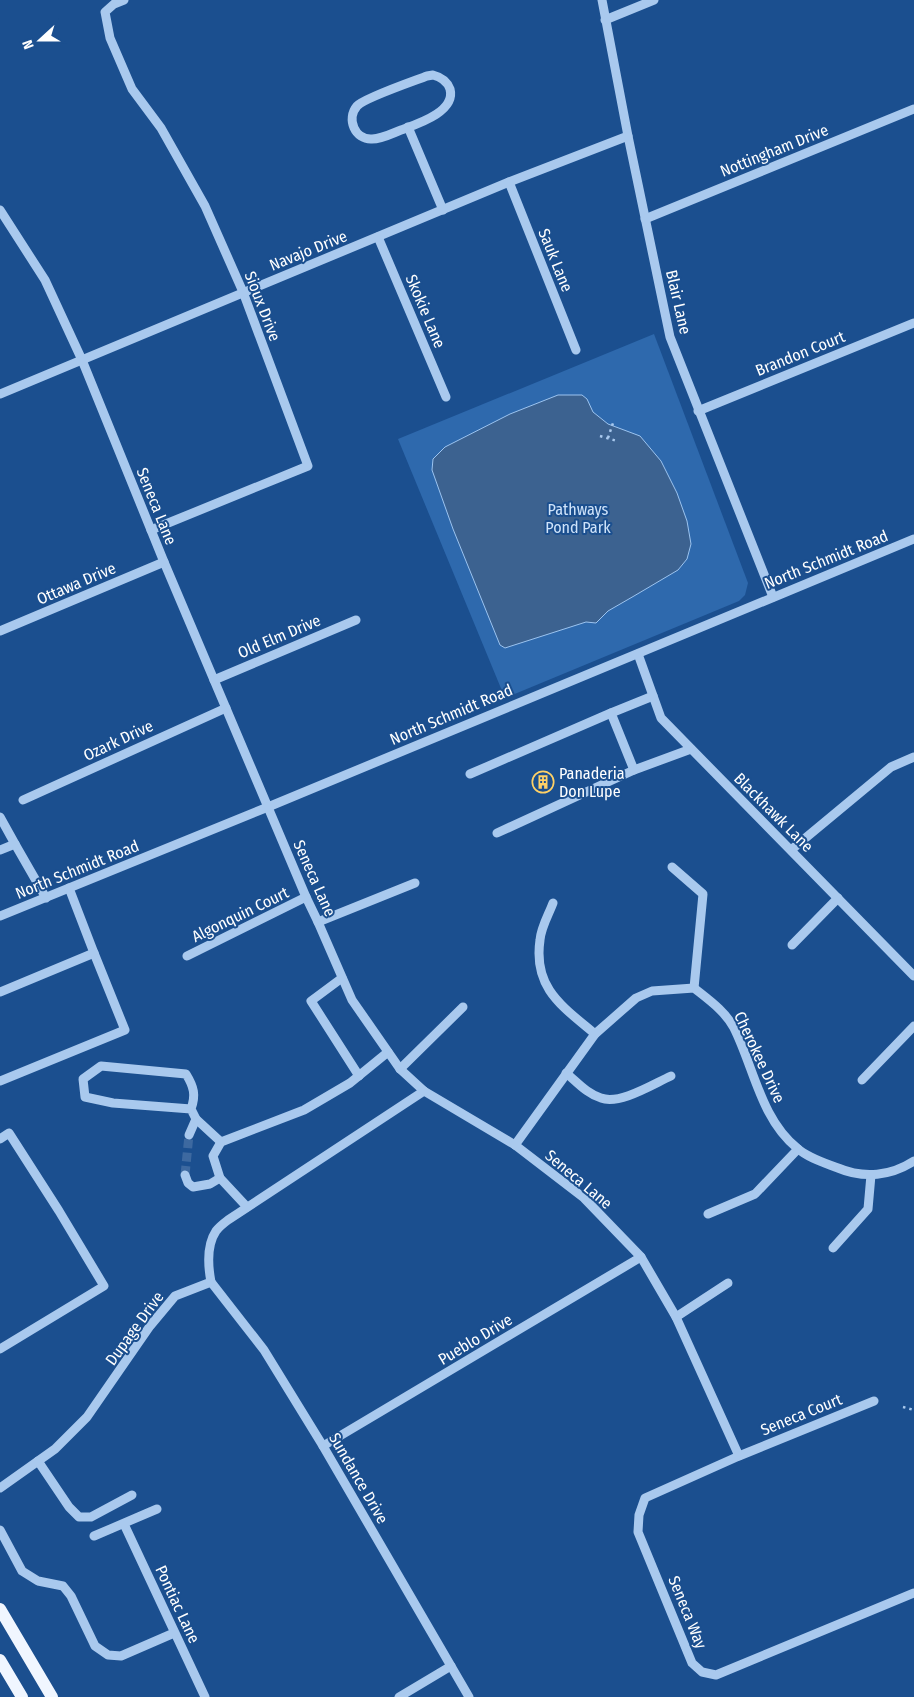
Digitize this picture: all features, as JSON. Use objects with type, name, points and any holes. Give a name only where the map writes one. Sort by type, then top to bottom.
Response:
[{"type":"main road","points":[[0,1609],[52,1697]]},
{"type":"main road","points":[[0,1660],[22,1697]]},
{"type":"street","name":"Sioux Drive","points":[[124,0],[114,4],[105,12],[110,38],[132,89],[161,128],[205,206],[243,292],[308,466],[152,530]]},
{"type":"street","name":"Blair Lane","points":[[602,0],[670,337],[772,597]]},
{"type":"street","points":[[606,20],[654,0]]},
{"type":"street","points":[[427,76],[439,77],[444,80],[450,91],[450,97],[445,108],[408,127],[379,138],[366,138],[356,131],[353,125],[353,112],[362,102],[427,76]]},
{"type":"street","name":"Nottingham Drive","points":[[645,219],[914,108]]},
{"type":"street","points":[[408,127],[444,210]]},
{"type":"street","name":"Navajo Drive","points":[[0,394],[509,182],[628,136]]},
{"type":"street","name":"Sauk Lane","points":[[509,182],[576,350]]},
{"type":"street","name":"Seneca Lane","points":[[0,210],[46,280],[82,360],[164,562],[306,898],[352,1000],[400,1069],[424,1091],[514,1145],[584,1198],[641,1257],[676,1317],[738,1456]]},
{"type":"street","name":"Skokie Lane","points":[[378,237],[446,397]]},
{"type":"street","name":"Brandon Court","points":[[698,411],[914,323]]},
{"type":"street","name":"North Schmidt Road","points":[[0,916],[914,539]]},
{"type":"street","name":"Ottawa Drive","points":[[2,631],[164,562]]},
{"type":"street","points":[[0,620],[2,631]]},
{"type":"street","name":"Old Elm Drive","points":[[214,680],[356,620]]},
{"type":"street","name":"Blackhawk Lane","points":[[638,654],[661,718],[914,976]]},
{"type":"street","points":[[470,774],[653,696]]},
{"type":"street","name":"Ozark Drive","points":[[23,800],[226,708]]},
{"type":"street","points":[[611,713],[634,770]]},
{"type":"street","points":[[497,833],[634,770],[691,748]]},
{"type":"street","points":[[791,850],[891,767],[914,757]]},
{"type":"street","points":[[0,817],[46,898]]},
{"type":"street","points":[[0,850],[15,844]]},
{"type":"street","points":[[514,1145],[566,1072],[596,1034],[636,998],[652,991],[694,988],[703,894],[672,867]]},
{"type":"street","points":[[318,922],[415,883]]},
{"type":"street","points":[[0,1081],[125,1030],[69,888]]},
{"type":"street","name":"Algonquin Court","points":[[187,956],[306,898]]},
{"type":"street","points":[[792,945],[838,898]]},
{"type":"street","points":[[553,903],[540,938],[539,969],[548,988],[562,1006],[596,1034]]},
{"type":"street","points":[[0,992],[94,953]]},
{"type":"street","points":[[342,978],[311,1002],[358,1076]]},
{"type":"street","name":"Cherokee Drive","points":[[694,988],[720,1009],[733,1028],[770,1113],[783,1133],[798,1149],[846,1172],[871,1175],[895,1171],[914,1161]]},
{"type":"street","points":[[400,1069],[463,1006]]},
{"type":"street","points":[[862,1080],[914,1026]]},
{"type":"street","points":[[247,1207],[220,1178],[213,1156],[221,1142],[304,1110],[358,1076],[388,1052]]},
{"type":"street","points":[[191,1109],[113,1103],[85,1097],[82,1079],[101,1066],[186,1074],[194,1088],[194,1101],[191,1109],[196,1119],[221,1142]]},
{"type":"street","points":[[566,1072],[586,1090],[601,1098],[613,1100],[622,1098],[671,1076]]},
{"type":"street","points":[[211,1282],[208,1264],[210,1245],[216,1231],[228,1220],[424,1091]]},
{"type":"street","points":[[189,1135],[196,1119]]},
{"type":"street","points":[[0,1139],[9,1133],[60,1211],[104,1286],[0,1349]]},
{"type":"street","points":[[708,1214],[755,1194],[798,1149]]},
{"type":"street","points":[[185,1175],[188,1183],[193,1187],[210,1184],[220,1178]]},
{"type":"street","points":[[833,1248],[868,1209],[871,1175]]},
{"type":"street","name":"Pueblo Drive","points":[[323,1446],[641,1257]]},
{"type":"street","name":"Sundance Drive","points":[[211,1282],[264,1350],[323,1446],[469,1697]]},
{"type":"street","name":"Dupage Drive","points":[[0,1488],[55,1449],[87,1417],[150,1326],[175,1296],[211,1282]]},
{"type":"street","points":[[676,1317],[728,1283]]},
{"type":"street","name":"Seneca Court","points":[[738,1456],[874,1401]]},
{"type":"street","name":"Seneca Way","points":[[738,1456],[646,1498],[639,1515],[638,1532],[692,1663],[702,1672],[716,1674],[914,1594]]},
{"type":"street","points":[[38,1461],[69,1507],[79,1517],[91,1517],[132,1495]]},
{"type":"street","points":[[94,1536],[158,1509]]},
{"type":"street","name":"Pontiac Lane","points":[[124,1524],[205,1697]]},
{"type":"street","points":[[0,1530],[22,1571],[38,1581],[63,1586],[71,1596],[95,1646],[108,1655],[121,1656],[174,1632]]},
{"type":"street","points":[[400,1697],[451,1666]]},
{"type":"path","points":[[608,438],[613,423]]},
{"type":"path","points":[[600,436],[617,441]]},
{"type":"path","points":[[903,1407],[914,1410]]},
{"type":"green space","name":"Pathways Pond Park","points":[[654,334],[748,583],[745,595],[739,601],[505,698],[398,439]]},
{"type":"shaded area","points":[[558,395],[582,395],[587,399],[593,412],[608,424],[640,436],[661,461],[677,493],[687,521],[691,544],[687,559],[678,570],[608,611],[596,623],[586,622],[505,648],[500,645],[453,529],[432,470],[433,459],[445,447],[510,414]]},
{"type":"tunnel","points":[[185,1175],[189,1135]]},
{"type":"place","name":"Panaderia Don Lupe","points":[[543,782]]}]
